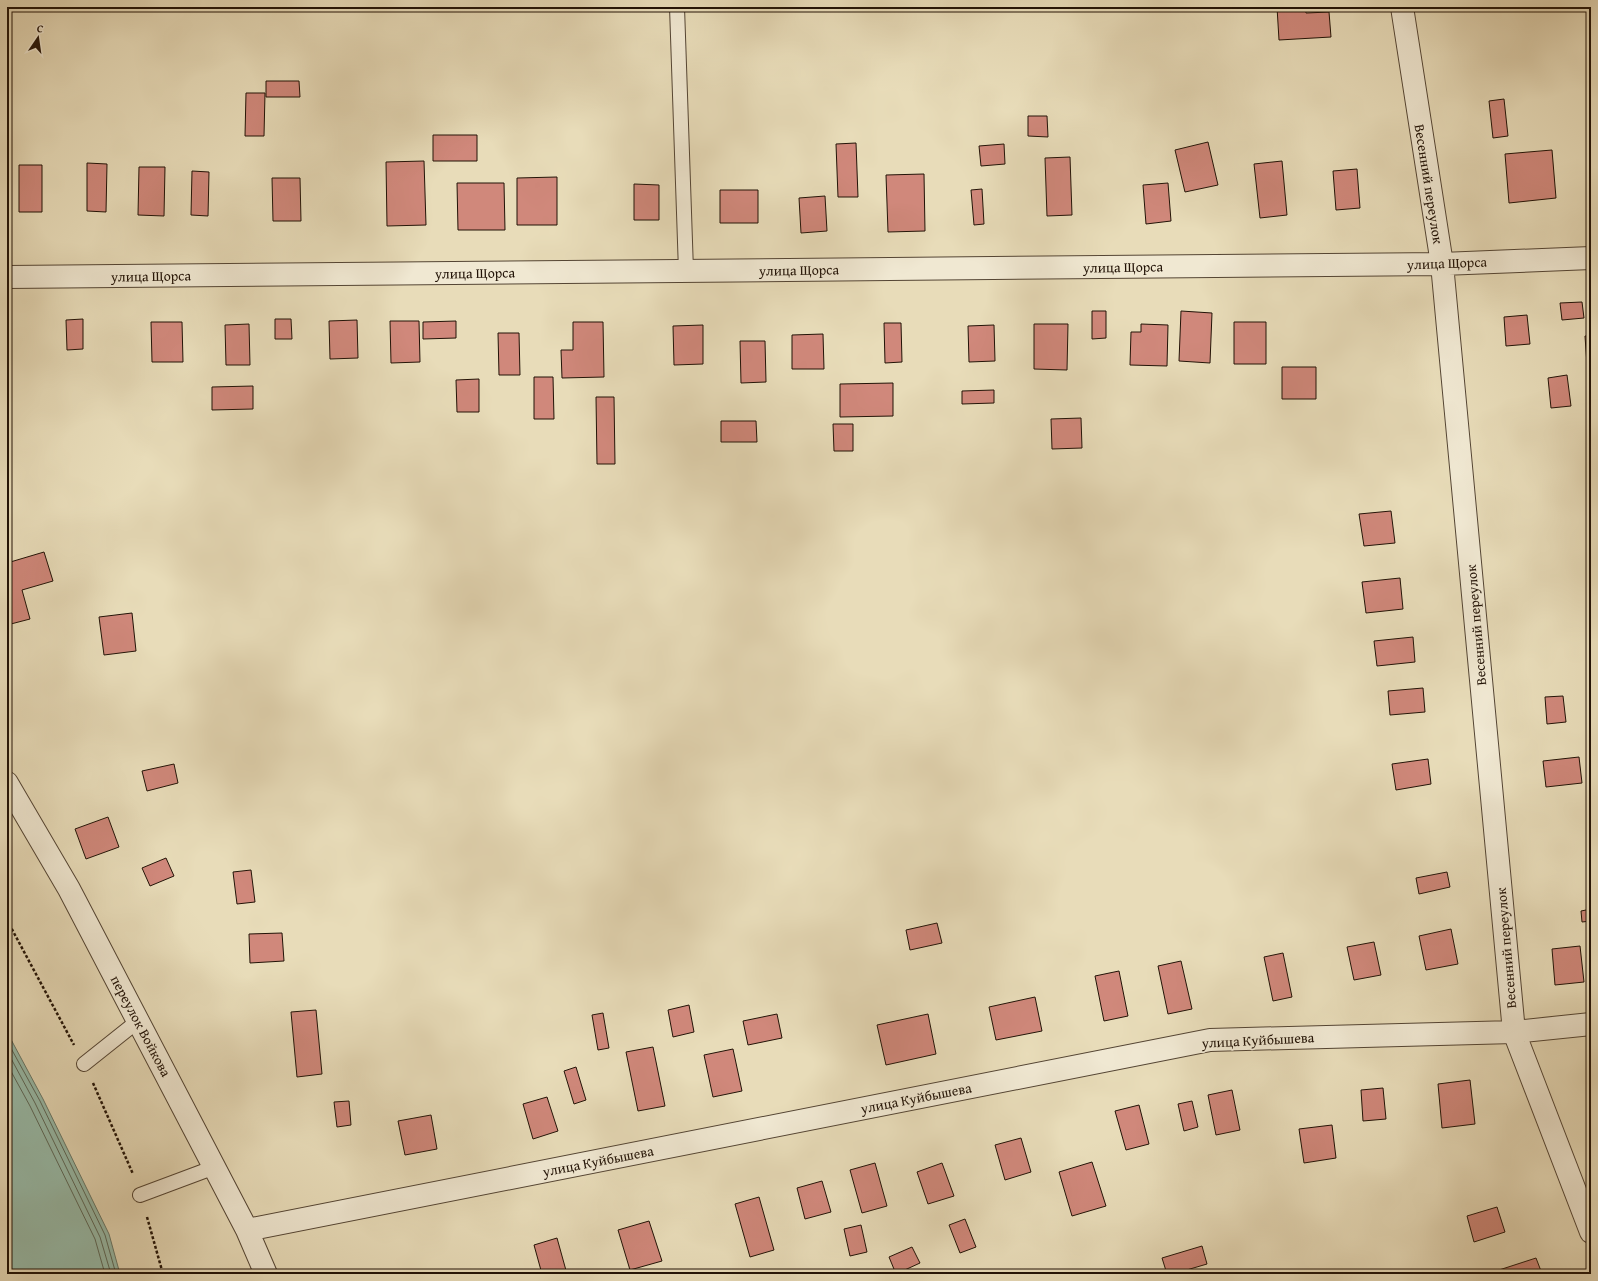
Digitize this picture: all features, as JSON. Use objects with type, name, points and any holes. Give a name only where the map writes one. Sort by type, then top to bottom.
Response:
[{"type":"street","name":"Весенний переулок","points":[[1402,7],[1442,264],[1514,1032],[1591,1232]]},
{"type":"street","name":"улица Щорса","points":[[7,277],[1442,264],[1591,258]]},
{"type":"street","name":"переулок Войкова","points":[[7,783],[69,890],[215,1167],[247,1230],[266,1274]]},
{"type":"street","name":"улица Куйбышева","points":[[247,1230],[1210,1040],[1514,1032],[1591,1024]]},
{"type":"lane","points":[[677,7],[686,271]]},
{"type":"lane","points":[[84,1064],[138,1021]]},
{"type":"lane","points":[[140,1195],[215,1167]]},
{"type":"path","points":[[7,920],[84,1064],[136,1181],[163,1274]]},
{"type":"water","points":[[7,1032],[43,1099],[109,1234],[120,1274],[7,1274]]},
{"type":"building","points":[[1277,7],[1305,7],[1306,13],[1329,12],[1331,37],[1279,40]]},
{"type":"building","points":[[266,81],[299,81],[300,97],[266,97]]},
{"type":"building","points":[[246,93],[265,93],[264,136],[245,136]]},
{"type":"building","points":[[1504,99],[1508,136],[1493,138],[1489,101]]},
{"type":"building","points":[[1028,116],[1047,116],[1048,137],[1028,136]]},
{"type":"building","points":[[433,135],[477,135],[477,161],[433,161]]},
{"type":"building","points":[[1208,142],[1218,185],[1185,192],[1175,150]]},
{"type":"building","points":[[856,143],[858,197],[838,197],[836,144]]},
{"type":"building","points":[[1004,144],[1005,164],[981,166],[979,146]]},
{"type":"building","points":[[1552,150],[1556,198],[1509,203],[1505,154]]},
{"type":"building","points":[[1070,157],[1072,215],[1047,216],[1045,158]]},
{"type":"building","points":[[424,161],[426,225],[387,226],[386,162]]},
{"type":"building","points":[[1282,161],[1287,215],[1260,218],[1254,164]]},
{"type":"building","points":[[87,163],[107,164],[106,212],[87,211]]},
{"type":"building","points":[[19,165],[42,165],[42,212],[19,212]]},
{"type":"building","points":[[139,167],[165,167],[164,216],[138,215]]},
{"type":"building","points":[[1357,169],[1360,208],[1336,210],[1333,171]]},
{"type":"building","points":[[192,171],[209,172],[208,216],[191,215]]},
{"type":"building","points":[[924,174],[925,231],[888,232],[886,175]]},
{"type":"building","points":[[557,177],[557,225],[517,225],[517,178]]},
{"type":"building","points":[[272,178],[300,178],[301,221],[273,221]]},
{"type":"building","points":[[457,183],[504,183],[505,230],[458,230]]},
{"type":"building","points":[[1168,183],[1171,221],[1146,224],[1143,185]]},
{"type":"building","points":[[634,184],[659,185],[659,220],[634,220]]},
{"type":"building","points":[[982,189],[984,224],[974,225],[971,190]]},
{"type":"building","points":[[720,190],[758,190],[758,223],[720,223]]},
{"type":"building","points":[[825,196],[827,231],[801,233],[799,198]]},
{"type":"building","points":[[1582,302],[1584,318],[1562,320],[1560,303]]},
{"type":"building","points":[[1092,311],[1106,311],[1106,338],[1092,339]]},
{"type":"building","points":[[1181,311],[1212,313],[1210,363],[1179,361]]},
{"type":"building","points":[[1527,315],[1530,344],[1506,346],[1504,317]]},
{"type":"building","points":[[83,319],[83,349],[67,350],[66,320]]},
{"type":"building","points":[[275,319],[291,319],[292,339],[275,339]]},
{"type":"building","points":[[357,320],[358,358],[330,359],[329,321]]},
{"type":"building","points":[[390,321],[419,321],[420,362],[391,363]]},
{"type":"building","points":[[456,321],[456,338],[423,339],[423,322]]},
{"type":"building","points":[[151,322],[182,322],[183,362],[152,362]]},
{"type":"building","points":[[573,322],[603,322],[604,377],[562,378],[561,350],[573,350]]},
{"type":"building","points":[[1234,322],[1266,322],[1266,364],[1234,364]]},
{"type":"building","points":[[884,323],[901,323],[902,362],[885,363]]},
{"type":"building","points":[[249,324],[250,365],[226,365],[225,325]]},
{"type":"building","points":[[1034,324],[1068,324],[1067,370],[1034,369]]},
{"type":"building","points":[[1141,324],[1168,325],[1167,366],[1130,365],[1131,332],[1141,332]]},
{"type":"building","points":[[703,325],[703,364],[674,365],[673,326]]},
{"type":"building","points":[[994,325],[995,361],[969,362],[968,326]]},
{"type":"building","points":[[498,333],[519,333],[520,375],[499,375]]},
{"type":"building","points":[[823,334],[824,369],[792,369],[792,335]]},
{"type":"building","points":[[1585,336],[1591,336],[1591,379],[1588,379]]},
{"type":"building","points":[[740,341],[765,341],[766,382],[741,383]]},
{"type":"building","points":[[1282,367],[1316,367],[1316,399],[1282,399]]},
{"type":"building","points":[[1567,375],[1571,406],[1551,408],[1548,378]]},
{"type":"building","points":[[534,377],[553,377],[554,419],[534,419]]},
{"type":"building","points":[[479,379],[479,412],[457,412],[456,380]]},
{"type":"building","points":[[893,383],[893,416],[840,417],[840,384]]},
{"type":"building","points":[[253,386],[253,409],[212,410],[212,387]]},
{"type":"building","points":[[994,390],[994,403],[962,404],[962,391]]},
{"type":"building","points":[[596,397],[614,397],[615,464],[597,464]]},
{"type":"building","points":[[1081,418],[1082,448],[1052,449],[1051,419]]},
{"type":"building","points":[[721,421],[756,421],[757,442],[721,442]]},
{"type":"building","points":[[833,424],[853,424],[853,451],[834,451]]},
{"type":"building","points":[[1391,511],[1395,543],[1364,546],[1359,514]]},
{"type":"building","points":[[44,552],[53,581],[22,590],[30,619],[7,625],[7,563]]},
{"type":"building","points":[[1400,578],[1403,609],[1366,613],[1362,582]]},
{"type":"building","points":[[132,613],[136,651],[104,655],[99,617]]},
{"type":"building","points":[[1413,637],[1415,662],[1377,666],[1374,641]]},
{"type":"building","points":[[1423,688],[1425,712],[1390,715],[1388,691]]},
{"type":"building","points":[[1563,696],[1566,722],[1547,724],[1545,697]]},
{"type":"building","points":[[1579,757],[1582,783],[1546,787],[1543,761]]},
{"type":"building","points":[[1428,759],[1431,784],[1396,790],[1392,764]]},
{"type":"building","points":[[174,764],[178,783],[147,791],[142,771]]},
{"type":"building","points":[[108,817],[119,847],[86,859],[75,829]]},
{"type":"building","points":[[166,858],[174,876],[150,886],[142,868]]},
{"type":"building","points":[[251,870],[255,902],[237,904],[233,872]]},
{"type":"building","points":[[1447,872],[1450,887],[1419,894],[1416,878]]},
{"type":"building","points":[[1591,909],[1591,921],[1582,922],[1581,911]]},
{"type":"building","points":[[937,923],[942,943],[910,950],[906,930]]},
{"type":"building","points":[[1451,929],[1458,964],[1426,970],[1419,936]]},
{"type":"building","points":[[282,933],[284,961],[250,963],[249,934]]},
{"type":"building","points":[[1374,942],[1381,975],[1354,980],[1347,947]]},
{"type":"building","points":[[1580,946],[1584,982],[1555,985],[1552,949]]},
{"type":"building","points":[[1283,953],[1292,997],[1273,1001],[1264,957]]},
{"type":"building","points":[[1181,961],[1192,1009],[1168,1014],[1158,966]]},
{"type":"building","points":[[1119,971],[1128,1016],[1104,1021],[1095,976]]},
{"type":"building","points":[[1035,997],[1042,1031],[996,1040],[989,1007]]},
{"type":"building","points":[[689,1005],[694,1032],[673,1037],[668,1010]]},
{"type":"building","points":[[316,1010],[322,1074],[297,1077],[291,1012]]},
{"type":"building","points":[[603,1013],[609,1048],[598,1050],[592,1015]]},
{"type":"building","points":[[777,1014],[782,1038],[748,1045],[743,1021]]},
{"type":"building","points":[[928,1014],[936,1054],[886,1065],[877,1025]]},
{"type":"building","points":[[653,1047],[665,1106],[638,1111],[626,1052]]},
{"type":"building","points":[[733,1049],[742,1091],[713,1097],[704,1055]]},
{"type":"building","points":[[576,1067],[586,1100],[574,1104],[564,1071]]},
{"type":"building","points":[[1470,1080],[1475,1124],[1442,1128],[1438,1084]]},
{"type":"building","points":[[1383,1088],[1386,1119],[1363,1121],[1361,1090]]},
{"type":"building","points":[[1232,1090],[1240,1130],[1216,1135],[1208,1095]]},
{"type":"building","points":[[547,1097],[558,1131],[533,1139],[523,1104]]},
{"type":"building","points":[[349,1101],[351,1125],[337,1127],[334,1102]]},
{"type":"building","points":[[1192,1101],[1198,1127],[1184,1131],[1178,1104]]},
{"type":"building","points":[[1139,1105],[1149,1144],[1126,1150],[1115,1111]]},
{"type":"building","points":[[431,1115],[437,1149],[405,1155],[398,1121]]},
{"type":"building","points":[[1332,1125],[1336,1158],[1304,1163],[1299,1129]]},
{"type":"building","points":[[1021,1138],[1031,1172],[1005,1180],[995,1145]]},
{"type":"building","points":[[1092,1162],[1106,1206],[1072,1216],[1059,1172]]},
{"type":"building","points":[[875,1163],[887,1206],[862,1213],[850,1170]]},
{"type":"building","points":[[942,1163],[954,1196],[928,1204],[917,1172]]},
{"type":"building","points":[[822,1181],[831,1212],[805,1219],[797,1188]]},
{"type":"building","points":[[759,1197],[774,1250],[750,1257],[735,1204]]},
{"type":"building","points":[[1497,1207],[1505,1232],[1474,1242],[1467,1216]]},
{"type":"building","points":[[965,1219],[976,1247],[960,1253],[949,1225]]},
{"type":"building","points":[[649,1221],[662,1261],[630,1270],[618,1230]]},
{"type":"building","points":[[861,1225],[867,1252],[850,1256],[844,1229]]},
{"type":"building","points":[[557,1238],[567,1274],[542,1274],[534,1245]]},
{"type":"building","points":[[1202,1246],[1207,1264],[1173,1274],[1167,1274],[1162,1258]]},
{"type":"building","points":[[912,1247],[920,1263],[896,1274],[889,1257]]},
{"type":"building","points":[[1536,1258],[1541,1271],[1533,1274],[1497,1274],[1496,1271]]}]
